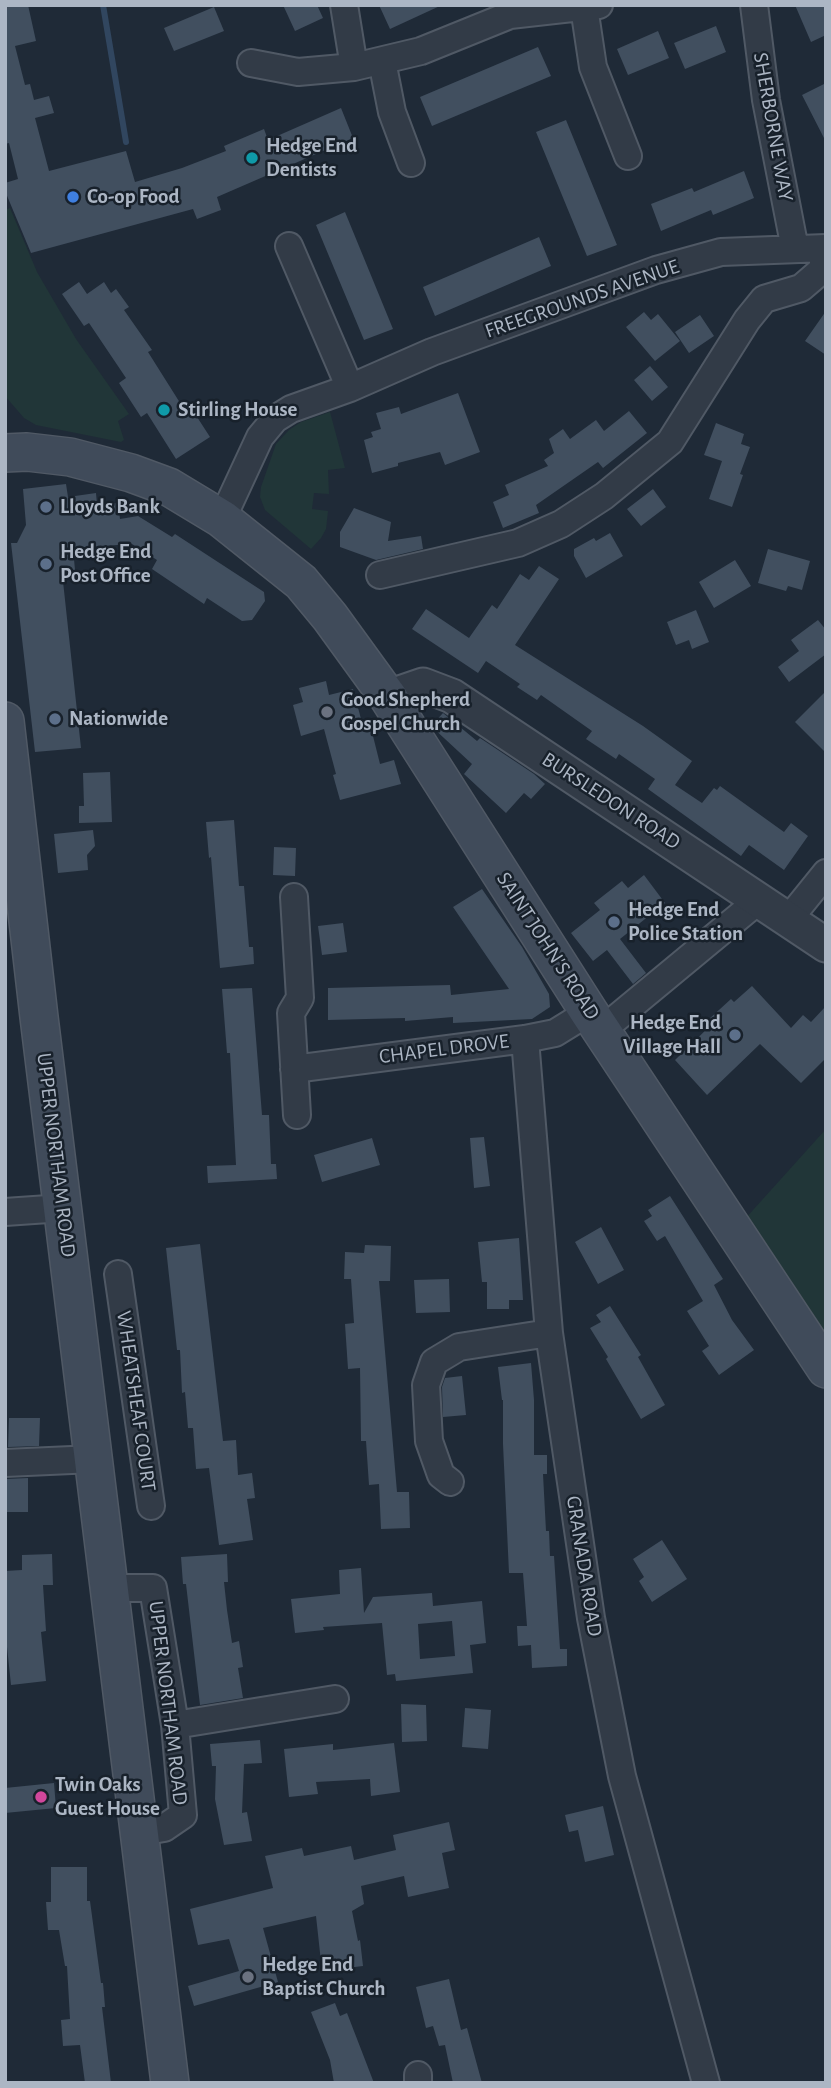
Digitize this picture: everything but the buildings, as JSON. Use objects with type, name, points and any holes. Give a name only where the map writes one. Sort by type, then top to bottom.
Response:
[{"type":"main road","name":"SAINT JOHN'S ROAD","points":[[5,453],[27,452],[70,457],[131,473],[169,487],[222,519],[301,582],[388,697],[595,1021],[826,1369]]},
{"type":"main road","name":"UPPER NORTHAM ROAD","points":[[5,721],[170,2083]]},
{"type":"street","points":[[344,5],[354,67]]},
{"type":"street","name":"SHERBORNE WAY","points":[[754,5],[766,100],[795,249]]},
{"type":"street","points":[[251,63],[298,72],[354,67],[421,51],[510,15],[592,6],[593,67],[628,156]]},
{"type":"street","points":[[382,61],[392,112],[411,163]]},
{"type":"street","points":[[289,246],[350,388]]},
{"type":"street","name":"FREEGROUNDS AVENUE","points":[[222,519],[260,437],[275,419],[290,409],[350,388],[432,352],[656,270],[721,253],[795,249],[824,260]]},
{"type":"street","points":[[380,575],[518,543],[561,524],[604,496],[670,442],[747,320],[764,299],[802,288],[824,260]]},
{"type":"street","name":"BURSLEDON ROAD","points":[[388,697],[423,685],[452,696],[826,945]]},
{"type":"street","points":[[788,920],[826,873]]},
{"type":"street","name":"CHAPEL DROVE","points":[[294,1069],[525,1039],[595,1021],[759,900]]},
{"type":"street","points":[[289,915],[300,998],[291,1013],[297,1115]]},
{"type":"street","name":"GRANADA ROAD","points":[[525,1039],[549,1333],[591,1618],[622,1776],[706,2083]]},
{"type":"street","points":[[5,1212],[63,1208]]},
{"type":"street","name":"WHEATSHEAF COURT","points":[[75,1302],[119,1285],[151,1506]]},
{"type":"street","points":[[443,1480],[429,1441],[426,1385],[434,1362],[459,1347],[549,1333]]},
{"type":"street","points":[[5,1463],[94,1459]]},
{"type":"street","name":"UPPER NORTHAM ROAD","points":[[110,1588],[153,1588],[176,1725],[183,1815],[164,1828],[140,1832]]},
{"type":"street","points":[[176,1725],[321,1693]]},
{"type":"green space","points":[[10,208],[37,272],[76,339],[129,414],[118,421],[124,440],[121,442],[36,425],[24,418],[5,396],[5,210]]},
{"type":"green space","points":[[330,412],[345,468],[328,470],[329,494],[314,493],[312,509],[328,511],[326,529],[311,549],[265,510],[260,497],[261,487],[276,444],[301,422]]},
{"type":"green space","points":[[826,1129],[826,1347],[744,1220]]},
{"type":"waterway","points":[[103,5],[126,142]]},
{"type":"place","name":"Hedge End Dentists","points":[[252,158]]},
{"type":"place","name":"Co-op Food","points":[[73,197]]},
{"type":"place","name":"Stirling House","points":[[164,410]]},
{"type":"place","name":"Lloyds Bank","points":[[46,507]]},
{"type":"place","name":"Hedge End Post Office","points":[[46,564]]},
{"type":"place","name":"Good Shepherd Gospel Church","points":[[327,712]]},
{"type":"place","name":"Nationwide","points":[[55,719]]},
{"type":"place","name":"Hedge End Police Station","points":[[614,922]]},
{"type":"place","name":"Hedge End Village Hall","points":[[735,1035]]},
{"type":"place","name":"Twin Oaks Guest House","points":[[41,1797]]},
{"type":"place","name":"Hedge End Baptist Church","points":[[248,1977]]}]
